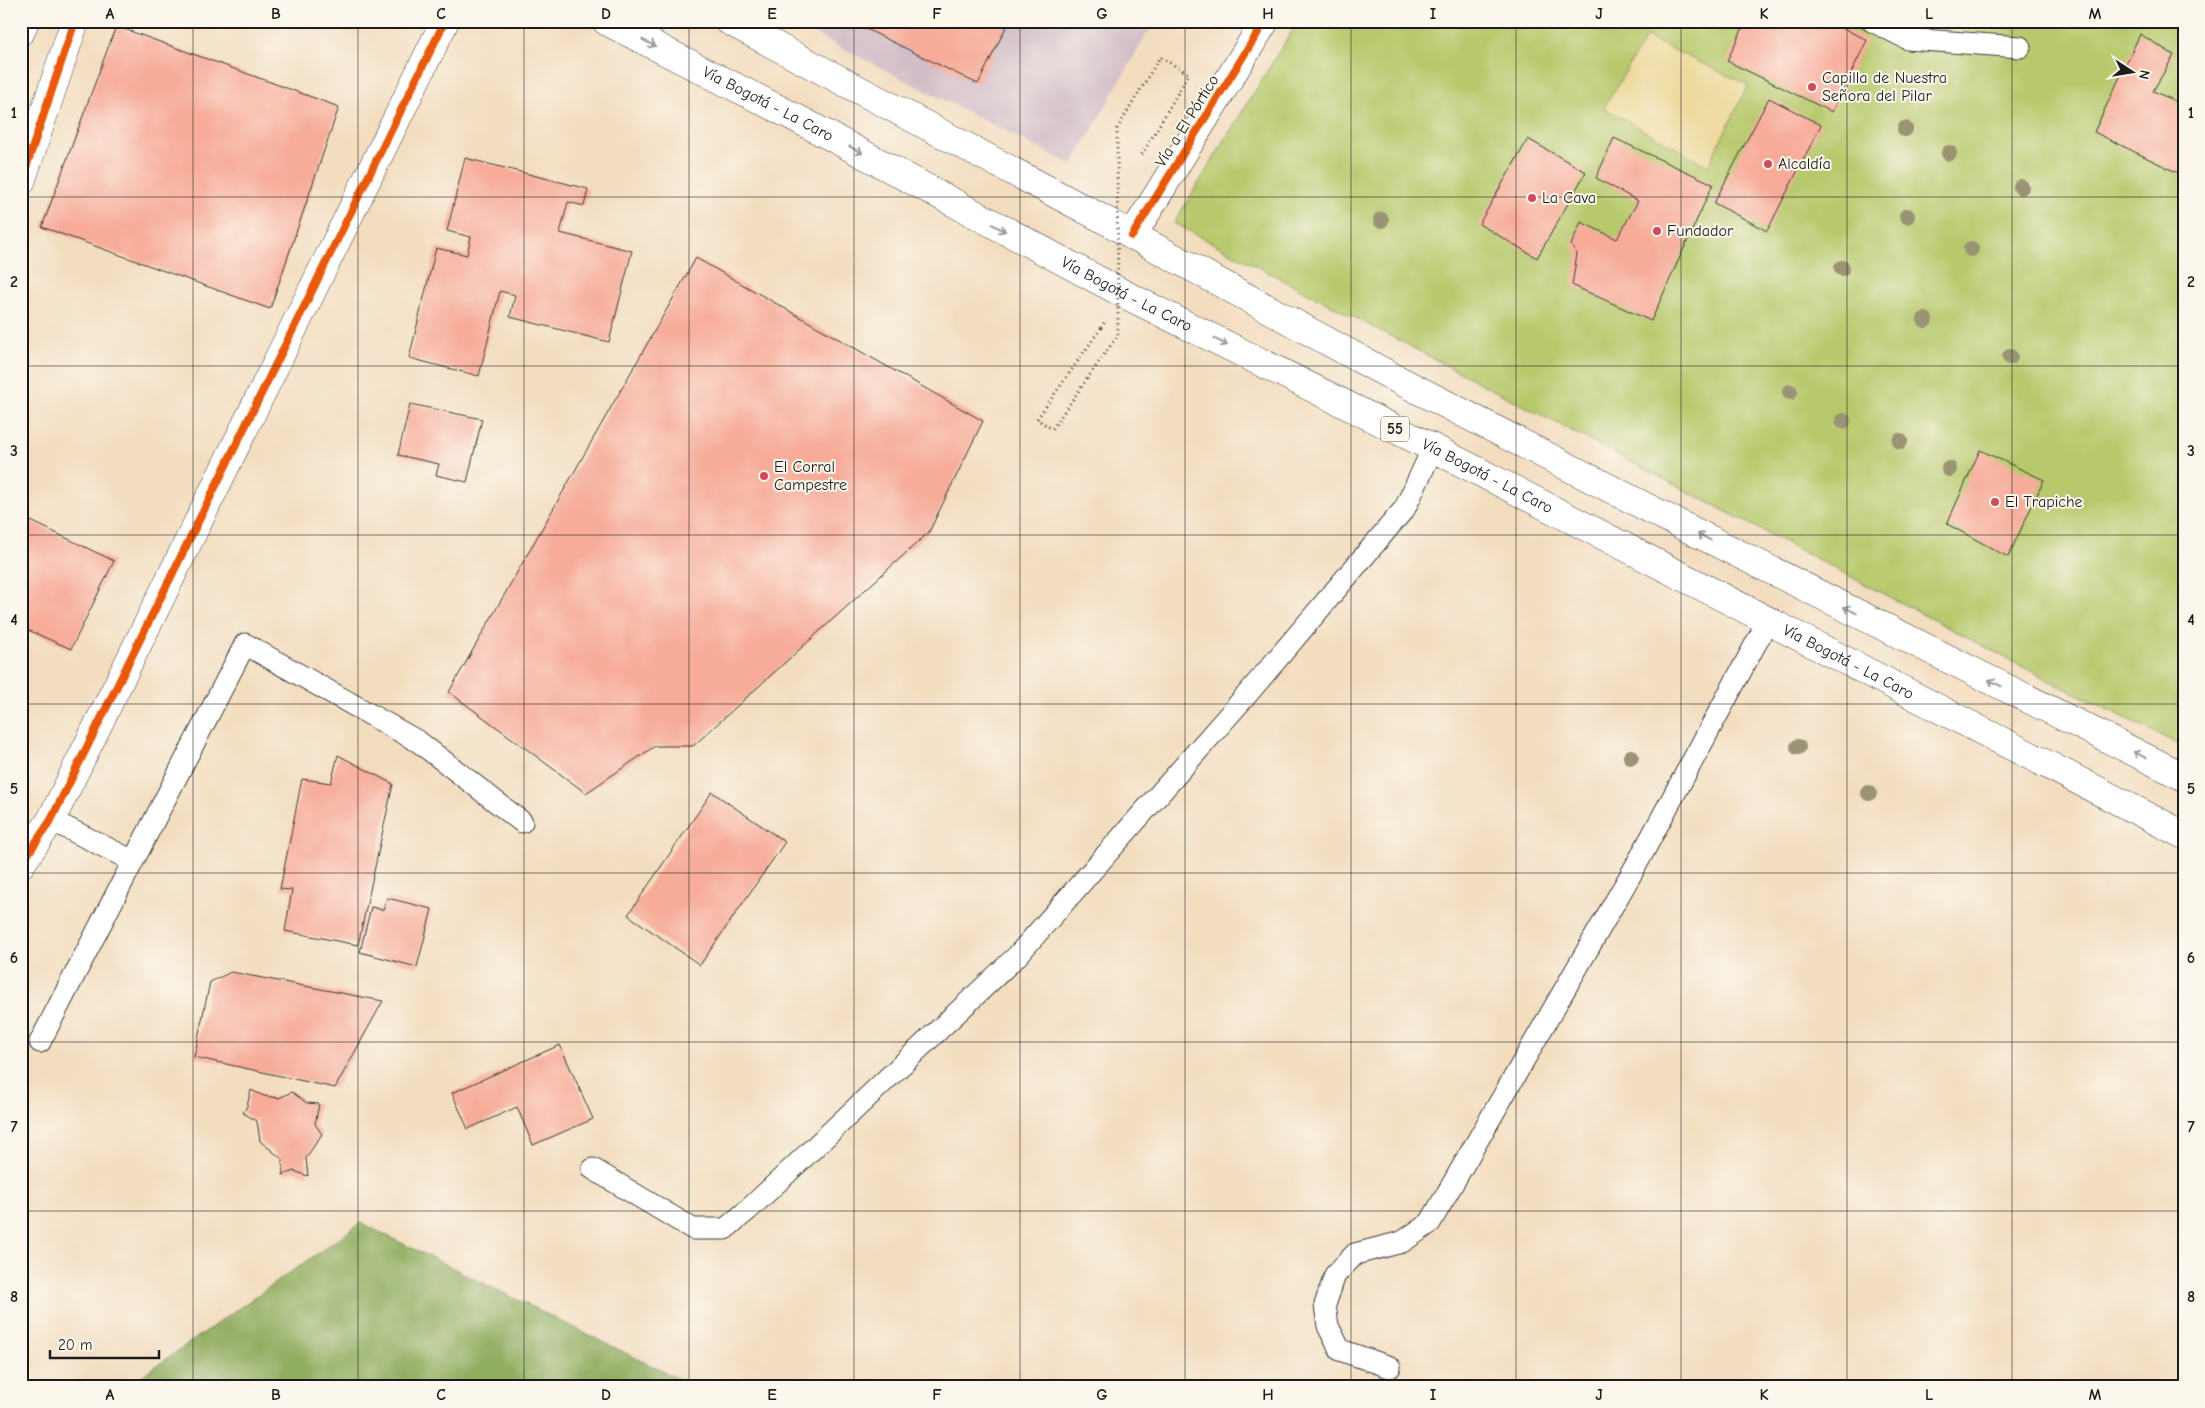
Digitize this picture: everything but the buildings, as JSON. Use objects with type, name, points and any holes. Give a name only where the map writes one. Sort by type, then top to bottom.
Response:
[{"type":"main road","points":[[21,31],[24,21]]},
{"type":"main road","points":[[21,182],[75,21]]},
{"type":"main road","points":[[21,864],[51,820],[445,21]]},
{"type":"main road","name":"Vía Bogotá - La Caro","points":[[606,21],[796,118],[1124,294],[1433,448],[2184,835]]},
{"type":"main road","points":[[729,21],[1393,376],[1678,524],[2184,777]]},
{"type":"main road","name":"Vía a El Pórtico","points":[[1132,236],[1265,21]]},
{"type":"lane","points":[[1872,21],[1908,39],[2020,47]]},
{"type":"lane","points":[[593,1169],[693,1229],[725,1229],[748,1210],[1017,956],[1250,691],[1405,508],[1433,448]]},
{"type":"lane","points":[[1390,1367],[1340,1350],[1328,1326],[1325,1305],[1335,1275],[1355,1254],[1402,1242],[1430,1223],[1634,869],[1768,621]]},
{"type":"lane","points":[[40,1042],[245,644],[419,742],[522,822]]},
{"type":"lane","points":[[51,820],[133,861]]},
{"type":"path","points":[[1101,328],[1037,419],[1052,429],[1118,335],[1117,130],[1160,57],[1189,74],[1140,158]]},
{"type":"shaded area","points":[[789,21],[1154,21],[1072,165]]},
{"type":"green space","points":[[1298,21],[2184,21],[2184,747],[2052,682],[1174,223]]},
{"type":"green space","points":[[361,1223],[695,1387],[126,1387]]},
{"type":"sand","points":[[1646,37],[1748,85],[1708,166],[1604,108]]},
{"type":"cycle path","points":[[21,182],[75,21]]},
{"type":"cycle path","points":[[21,864],[51,820],[445,21]]},
{"type":"cycle path","points":[[1132,236],[1265,21]]},
{"type":"place","name":"Capilla de Nuestra Señora del Pilar","points":[[1812,87]]},
{"type":"place","name":"Alcaldía","points":[[1768,164]]},
{"type":"place","name":"La Cava","points":[[1532,198]]},
{"type":"place","name":"Fundador","points":[[1657,231]]},
{"type":"place","name":"El Corral Campestre","points":[[764,476]]},
{"type":"place","name":"El Trapiche","points":[[1995,502]]}]
